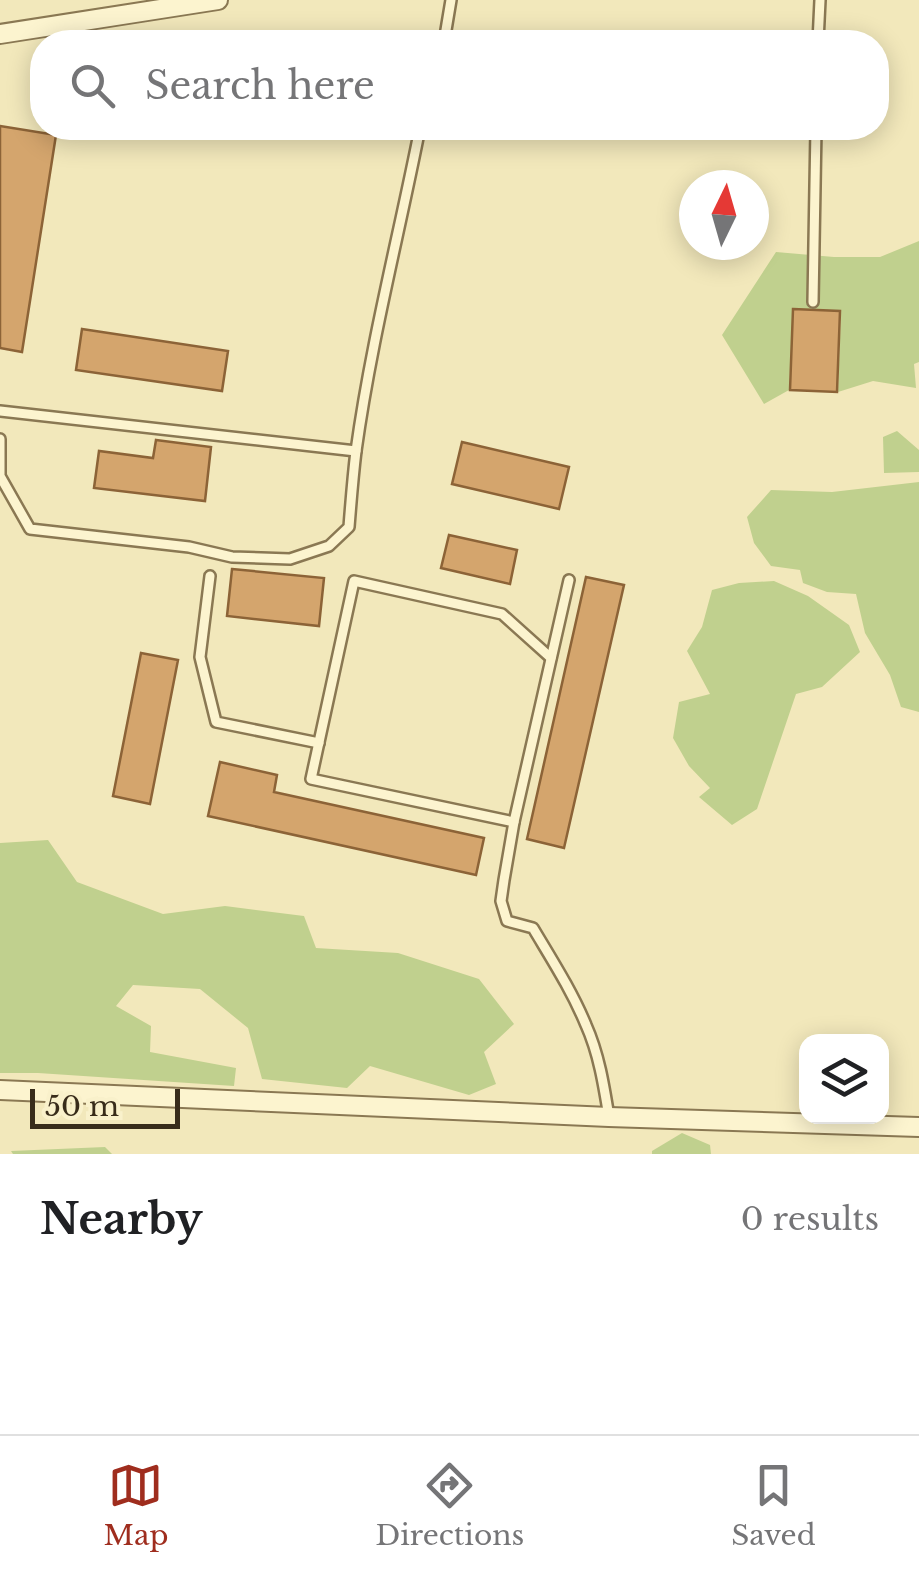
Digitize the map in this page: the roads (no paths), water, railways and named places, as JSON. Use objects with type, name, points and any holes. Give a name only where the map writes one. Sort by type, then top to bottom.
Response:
[{"type":"street","points":[[0,34],[218,0]]},
{"type":"street","points":[[0,1090],[919,1127]]},
{"type":"lane","points":[[446,30],[452,0]]},
{"type":"lane","points":[[819,30],[820,0]]},
{"type":"lane","points":[[0,439],[0,476],[30,529],[232,556],[290,559],[330,546],[349,527],[356,450],[378,324],[418,140]]},
{"type":"lane","points":[[812,302],[816,140]]},
{"type":"lane","points":[[0,411],[356,450]]},
{"type":"lane","points":[[210,576],[200,657],[216,722],[318,743]]},
{"type":"lane","points":[[568,580],[514,822],[501,901],[507,921],[533,928],[587,1026],[602,1074],[609,1117]]},
{"type":"lane","points":[[514,822],[311,779],[354,581],[502,614],[551,658]]}]
